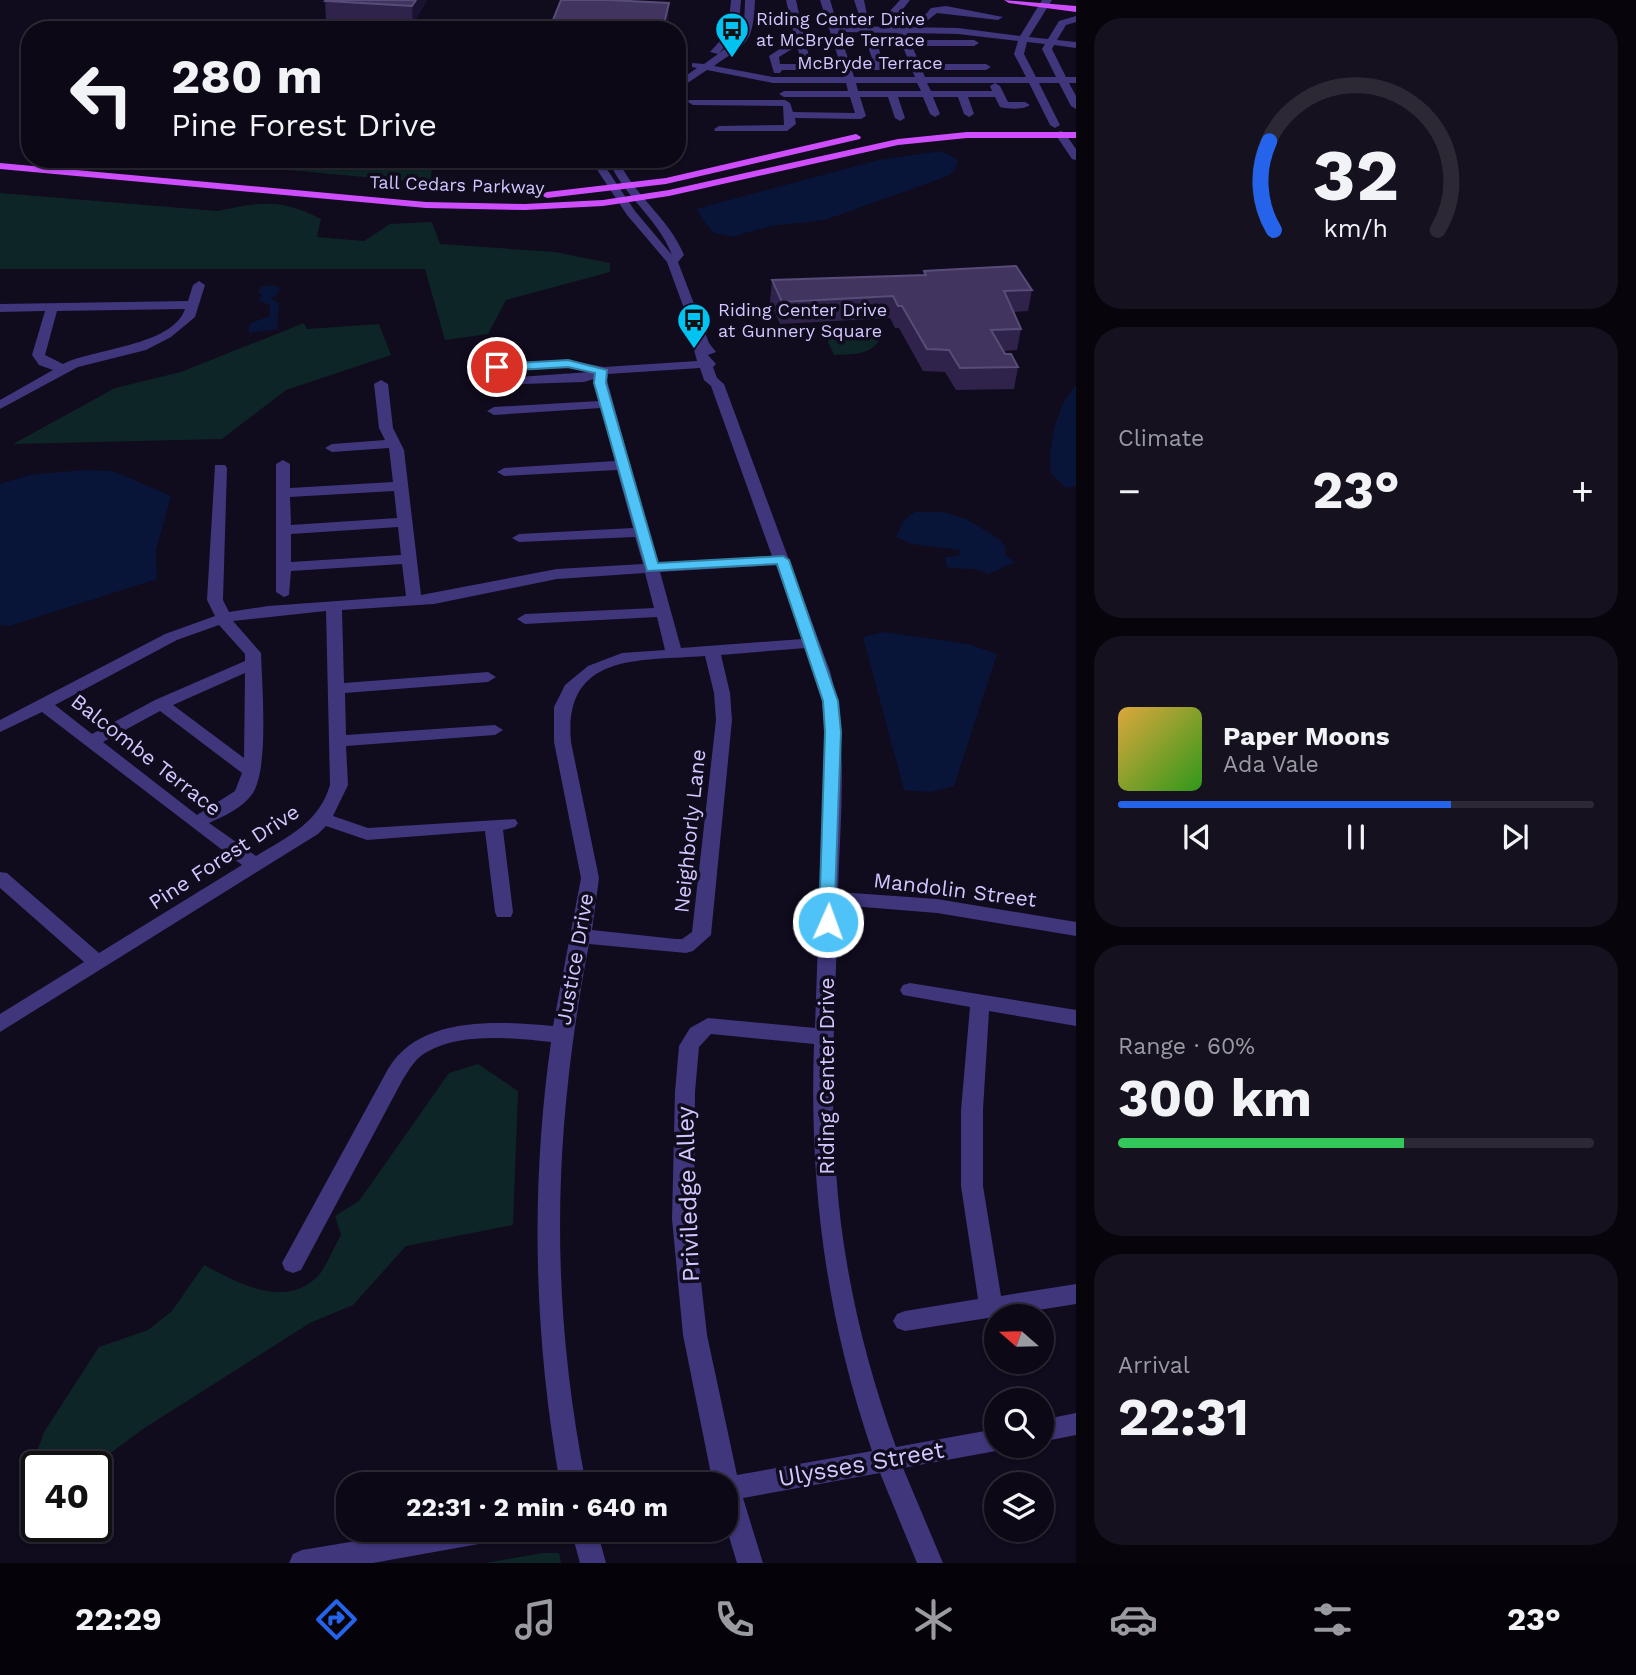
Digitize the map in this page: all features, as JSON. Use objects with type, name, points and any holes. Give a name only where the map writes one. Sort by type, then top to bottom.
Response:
[{"type":"main road","points":[[1009,0],[1076,9]]},
{"type":"main road","points":[[1070,0],[1076,1]]},
{"type":"main road","name":"Tall Cedars Parkway","points":[[158,168],[456,195],[524,196],[629,187],[873,134],[949,126],[1058,130],[1076,135]]},
{"type":"main road","points":[[1058,130],[1076,126]]},
{"type":"main road","name":"Tall Cedars Parkway","points":[[22,168],[438,205],[525,207],[640,198],[878,145],[1058,130]]},
{"type":"main road","points":[[0,154],[21,156]]},
{"type":"main road","name":"Tall Cedars Parkway","points":[[0,166],[21,168]]},
{"type":"street","points":[[686,70],[727,42],[736,22],[736,0]]},
{"type":"street","points":[[686,81],[737,48],[747,35],[750,0]]},
{"type":"street","points":[[791,0],[808,67]]},
{"type":"street","points":[[789,116],[861,116],[837,41],[833,18],[825,0]]},
{"type":"street","points":[[859,0],[865,18]]},
{"type":"street","points":[[900,1],[893,17],[935,114]]},
{"type":"street","points":[[1045,3],[1023,38],[1020,57],[1058,130],[1076,157]]},
{"type":"street","points":[[893,17],[1000,18],[940,5],[928,17]]},
{"type":"street","points":[[851,18],[876,18]]},
{"type":"street","points":[[1076,19],[1062,23],[1050,42],[1048,55],[1076,106]]},
{"type":"street","points":[[834,29],[963,31],[1076,45]]},
{"type":"street","points":[[717,116],[720,134],[785,129],[791,124],[775,55],[800,40],[905,42],[977,47]]},
{"type":"street","points":[[871,41],[880,67]]},
{"type":"street","points":[[778,73],[808,67],[916,67],[988,71],[977,47]]},
{"type":"street","points":[[911,55],[977,47]]},
{"type":"street","name":"McBryde Terrace","points":[[695,65],[850,80],[1076,80]]},
{"type":"street","points":[[818,94],[825,116]]},
{"type":"street","points":[[693,102],[818,94],[927,94],[966,104],[999,95],[1025,105]]},
{"type":"street","points":[[892,94],[900,118]]},
{"type":"street","name":"Riding Center Drive","points":[[601,168],[612,189],[646,229],[662,255],[672,261],[703,344],[710,351],[720,380],[717,384]]},
{"type":"street","name":"Riding Center Drive","points":[[616,168],[620,177],[640,198],[677,249],[678,255],[672,261]]},
{"type":"street","points":[[0,405],[64,369],[88,359],[150,344],[186,321],[199,285]]},
{"type":"street","points":[[0,308],[193,304]]},
{"type":"street","points":[[52,307],[38,355],[44,362],[64,369]]},
{"type":"street","name":"Riding Center Drive","points":[[703,344],[699,348],[708,364],[711,380],[717,384],[783,560],[830,701],[833,732],[823,1136],[835,1255],[848,1323],[889,1460],[930,1563]]},
{"type":"street","points":[[601,370],[584,378],[499,382],[497,367],[568,364],[601,370],[708,364]]},
{"type":"street","points":[[601,370],[600,380],[674,652]]},
{"type":"street","points":[[381,384],[386,428],[397,450],[414,601]]},
{"type":"street","points":[[494,411],[608,404]]},
{"type":"street","points":[[332,448],[393,444]]},
{"type":"street","points":[[283,464],[284,592]]},
{"type":"street","points":[[504,472],[624,465]]},
{"type":"street","points":[[196,823],[242,795],[248,787],[250,771],[252,650],[233,634],[214,597],[220,468]]},
{"type":"street","points":[[284,494],[401,486]]},
{"type":"street","points":[[284,530],[405,522]]},
{"type":"street","points":[[519,538],[642,532]]},
{"type":"street","points":[[285,567],[409,559]]},
{"type":"street","points":[[0,727],[171,637],[223,618],[268,611],[465,595],[540,576],[783,560]]},
{"type":"street","name":"Pine Forest Drive","points":[[2,1020],[312,830],[323,819],[335,802],[339,785],[334,606]]},
{"type":"street","points":[[525,619],[664,612]]},
{"type":"street","name":"Justice Drive","points":[[571,1472],[554,1362],[546,1231],[549,1165],[562,1035],[587,901],[589,858],[564,743],[561,715],[563,704],[579,680],[607,662],[674,652],[812,643]]},
{"type":"street","name":"Neighborly Lane","points":[[580,936],[676,946],[695,942],[701,935],[724,720],[722,693],[712,650]]},
{"type":"street","points":[[92,741],[161,704],[253,664]]},
{"type":"street","points":[[335,688],[488,677]]},
{"type":"street","points":[[161,704],[250,771]]},
{"type":"street","name":"Balcombe Terrace","points":[[44,705],[196,823],[255,865]]},
{"type":"street","points":[[338,741],[495,730]]},
{"type":"street","points":[[323,819],[367,834],[501,824],[504,912]]},
{"type":"street","points":[[0,877],[98,962]]},
{"type":"street","name":"Mandolin Street","points":[[829,898],[937,906],[1076,929]]},
{"type":"street","points":[[910,990],[1076,1017]]},
{"type":"street","points":[[980,1002],[972,1110],[972,1186],[991,1304]]},
{"type":"street","name":"Priviledge Alley","points":[[723,1472],[695,1335],[683,1219],[685,1093],[690,1046],[697,1033],[708,1026],[825,1037]]},
{"type":"street","points":[[293,1264],[395,1075],[412,1051],[441,1038],[510,1031],[562,1035]]},
{"type":"street","points":[[1011,1304],[1076,1294]]},
{"type":"street","points":[[905,1321],[984,1308]]},
{"type":"street","points":[[1054,1428],[1076,1424]]},
{"type":"street","name":"Ulysses Street","points":[[738,1484],[984,1442]]},
{"type":"street","points":[[738,1524],[750,1563]]},
{"type":"street","points":[[302,1563],[422,1542]]},
{"type":"street","points":[[587,1542],[593,1563]]},
{"type":"green space","points":[[265,168],[432,168],[430,183]]},
{"type":"green space","points":[[0,193],[218,211],[246,205],[282,205],[321,219],[317,237],[364,241],[390,224],[432,222],[440,244],[555,252],[610,263],[610,272],[506,300],[488,334],[445,340],[425,269],[0,269]]},
{"type":"green space","points":[[304,323],[307,329],[379,324],[391,355],[286,390],[222,439],[13,444],[115,388],[181,372]]},
{"type":"green space","points":[[878,333],[880,339],[876,345],[854,354],[834,355],[826,337]]},
{"type":"green space","points":[[478,1064],[518,1091],[513,1225],[406,1246],[353,1305],[310,1323],[143,1429],[112,1452],[37,1451],[44,1432],[99,1347],[148,1330],[172,1311],[204,1265],[245,1285],[274,1292],[303,1287],[316,1278],[341,1235],[335,1216],[359,1201],[449,1073]]},
{"type":"green space","points":[[543,1553],[559,1553],[561,1563],[485,1563]]},
{"type":"water","points":[[942,151],[958,160],[955,170],[948,176],[825,220],[770,226],[731,237],[712,232],[696,209],[879,160]]},
{"type":"water","points":[[273,285],[280,288],[276,296],[271,298],[279,304],[277,329],[249,333],[249,324],[270,316],[270,305],[258,300],[262,295],[259,293],[260,287]]},
{"type":"water","points":[[1076,385],[1076,486],[1066,488],[1051,473],[1050,455],[1054,428],[1063,403]]},
{"type":"water","points":[[83,470],[113,471],[171,496],[156,550],[157,579],[9,626],[0,625],[0,484],[29,475]]},
{"type":"water","points":[[915,512],[943,512],[966,519],[999,539],[1005,546],[1006,556],[1015,562],[988,574],[978,570],[947,567],[945,557],[959,556],[960,550],[912,544],[896,537],[904,520]]},
{"type":"water","points":[[884,632],[968,644],[997,654],[954,786],[931,792],[904,790],[863,637]]},
{"type":"building","points":[[326,0],[416,0],[412,6]]},
{"type":"building","points":[[561,0],[669,3],[665,21],[553,21]]},
{"type":"building","points":[[1016,266],[1032,290],[1004,291],[1021,329],[991,330],[1005,354],[1011,354],[1018,367],[960,368],[949,350],[927,349],[902,306],[898,306],[893,296],[782,302],[772,280],[926,275],[924,271]]},
{"type":"place","name":"Riding Center Drive at McBryde Terrace","points":[[732,59]]},
{"type":"place","name":"Riding Center Drive at Gunnery Square","points":[[694,350]]},
{"type":"route","points":[[497,367],[568,364],[601,370],[600,383],[652,568],[783,560],[830,701],[833,732],[828,922]]}]
